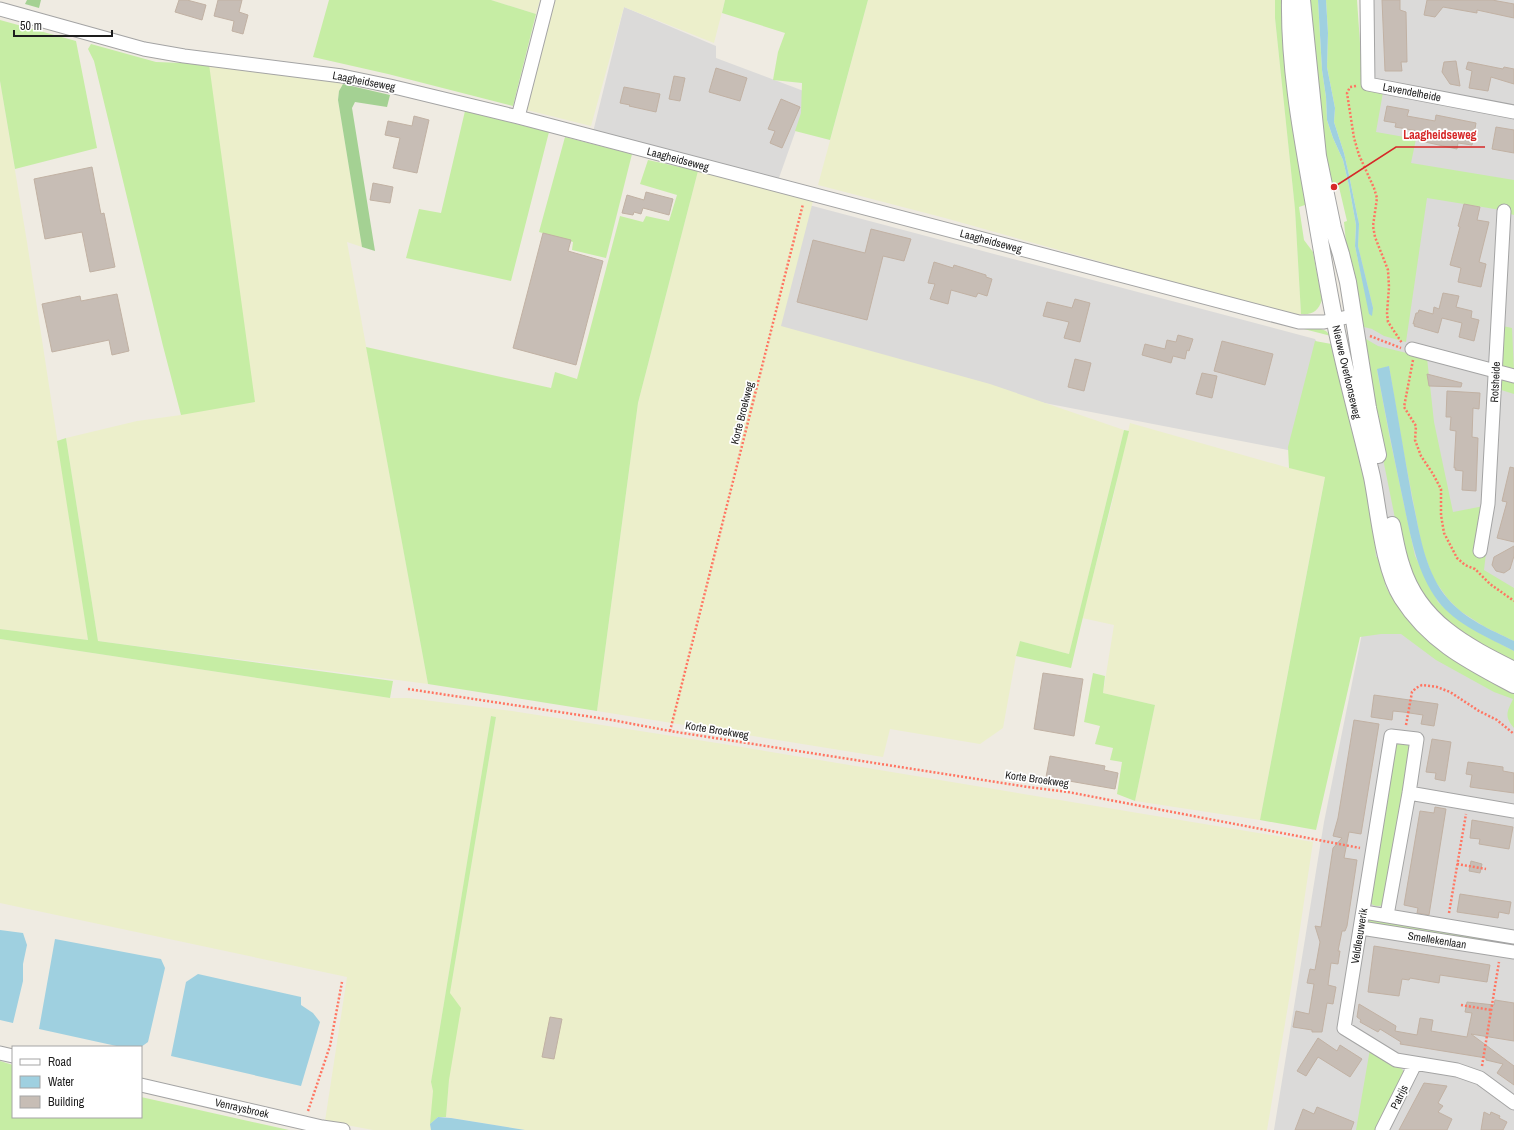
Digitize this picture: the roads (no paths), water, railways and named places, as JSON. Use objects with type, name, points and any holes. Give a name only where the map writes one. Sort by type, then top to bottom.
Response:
[{"type":"street","points":[[518,117],[548,0]]},
{"type":"street","name":"Nieuwe Overloonseweg","points":[[1290,0],[1295,85],[1334,320],[1372,478],[1384,545],[1391,572],[1401,597],[1419,621],[1440,642],[1474,664],[1514,685]]},
{"type":"street","name":"Nieuwe Overloonseweg","points":[[1302,0],[1318,156],[1333,228],[1348,282],[1352,316],[1372,428],[1395,543],[1402,568],[1412,589],[1428,613],[1449,633],[1481,653],[1514,670]]},
{"type":"street","name":"Lavendelheide","points":[[1366,0],[1368,84],[1514,112]]},
{"type":"street","name":"Laagheidseweg","points":[[0,9],[144,49],[184,56],[342,76],[390,86],[518,117],[1299,322],[1324,322],[1352,316]]},
{"type":"street","name":"Rotsheide","points":[[1480,551],[1488,504],[1504,211]]},
{"type":"street","points":[[1409,349],[1496,370],[1514,376]]},
{"type":"street","name":"Veldleeuwerik","points":[[1409,793],[1417,739],[1391,736],[1372,850],[1364,912],[1344,1028],[1396,1060],[1457,1070],[1480,1078],[1514,1103]]},
{"type":"street","points":[[1387,915],[1409,793],[1514,810]]},
{"type":"street","name":"Smellekenlaan","points":[[1364,912],[1514,937]]},
{"type":"street","name":"Smellekenlaan","points":[[1361,928],[1508,951]]},
{"type":"street","points":[[0,1053],[12,1056]]},
{"type":"street","name":"Patrijs","points":[[1382,1130],[1415,1064]]},
{"type":"street","name":"Venraysbroek","points":[[142,1085],[305,1123],[343,1130]]},
{"type":"water","points":[[1318,0],[1326,0],[1328,33],[1327,67],[1335,108],[1334,122],[1344,153],[1359,224],[1358,246],[1373,308],[1372,316],[1369,314],[1355,246],[1356,225],[1349,186],[1343,160],[1327,120],[1326,97],[1322,70]]},
{"type":"water","points":[[1389,366],[1412,498],[1424,551],[1433,576],[1448,599],[1462,612],[1496,633],[1514,641],[1514,651],[1483,636],[1454,617],[1438,601],[1424,577],[1411,537],[1377,369]]},
{"type":"water","points":[[0,930],[23,933],[27,945],[23,964],[23,981],[13,1023],[0,1020]]},
{"type":"water","points":[[55,939],[161,959],[165,968],[148,1042],[142,1046],[116,1046],[39,1029]]},
{"type":"water","points":[[198,974],[301,997],[301,1005],[313,1013],[320,1022],[301,1086],[171,1056],[186,982]]},
{"type":"water","points":[[438,1117],[525,1130],[431,1130],[430,1124]]},
{"type":"place","name":"Laagheidseweg","points":[[1334,187]]}]
